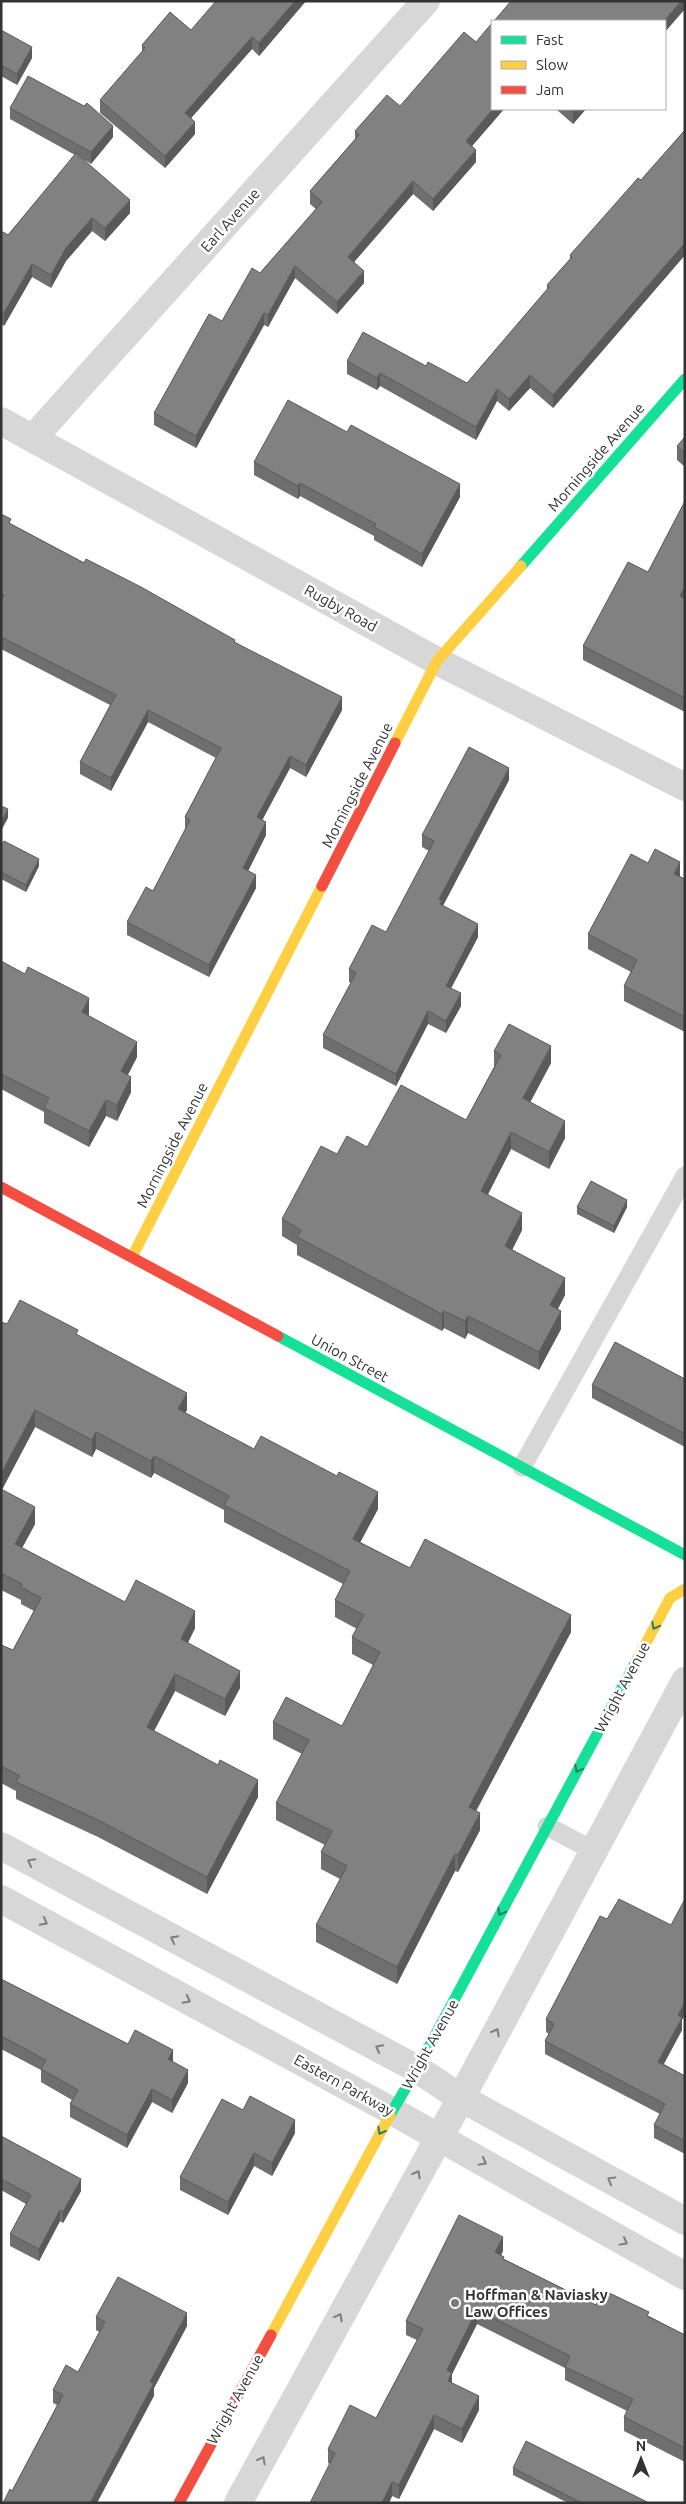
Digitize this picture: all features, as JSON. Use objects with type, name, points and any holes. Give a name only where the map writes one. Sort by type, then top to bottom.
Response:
[{"type":"street","name":"Earl Avenue","points":[[33,438],[426,1]]},
{"type":"street","name":"Morningside Avenue","points":[[132,1257],[437,661],[685,379]]},
{"type":"street","name":"Rugby Road","points":[[1,421],[437,661],[685,787]]},
{"type":"street","name":"Union Street","points":[[1,1187],[685,1556]]},
{"type":"street","name":"Wright Avenue","points":[[178,2503],[392,2111],[417,2069],[670,1598],[685,1589]]},
{"type":"street","points":[[238,2503],[437,2137],[461,2098],[685,1682]]},
{"type":"street","points":[[1,1846],[417,2069],[461,2098],[685,2220]]},
{"type":"street","name":"Eastern Parkway","points":[[1,1899],[392,2111],[685,2276]]},
{"type":"lane","points":[[522,1467],[685,1176]]},
{"type":"lane","points":[[547,1826],[594,1851]]},
{"type":"building","points":[[216,1],[295,1],[259,43],[252,37],[185,113],[195,122],[165,156],[100,100],[145,48],[142,45],[170,12],[191,30]]},
{"type":"building","points":[[511,1],[681,1],[665,20],[495,20]]},
{"type":"building","points":[[491,24],[492,110],[466,141],[476,150],[433,199],[413,181],[348,257],[364,271],[337,302],[295,266],[268,315],[264,313],[196,436],[154,413],[209,314],[222,321],[252,268],[260,273],[322,202],[310,191],[359,135],[355,131],[387,95],[400,106],[464,32],[476,42]]},
{"type":"building","points":[[1,30],[32,47],[17,74],[1,65]]},
{"type":"building","points":[[28,76],[84,106],[87,103],[113,126],[91,152],[10,108]]},
{"type":"building","points":[[685,130],[685,243],[553,395],[530,375],[509,399],[497,389],[476,427],[380,373],[377,378],[347,361],[363,332],[426,366],[428,362],[467,383],[549,287],[547,285],[572,257],[570,255],[638,178],[641,180]]},
{"type":"building","points":[[76,153],[130,200],[105,228],[92,218],[66,248],[51,275],[32,264],[4,313],[1,312],[1,231],[8,235]]},
{"type":"building","points":[[288,400],[347,432],[351,425],[460,484],[422,554],[374,527],[376,524],[300,483],[298,486],[254,462]]},
{"type":"building","points":[[685,437],[685,453],[677,446]]},
{"type":"building","points":[[685,501],[685,587],[680,596],[685,599],[685,698],[583,646],[628,562],[648,572]]},
{"type":"building","points":[[1,514],[11,519],[9,523],[84,563],[86,559],[141,587],[235,640],[234,642],[342,697],[306,765],[290,756],[257,817],[266,822],[243,868],[256,875],[209,965],[127,922],[146,887],[153,891],[190,820],[185,817],[221,748],[148,710],[111,778],[80,762],[116,695],[1,637],[1,601],[4,595],[1,594]]},
{"type":"building","points":[[469,747],[509,768],[439,899],[442,901],[440,904],[478,924],[446,986],[461,993],[446,1021],[428,1011],[396,1074],[323,1035],[356,973],[349,969],[372,925],[386,932],[434,841],[422,835]]},
{"type":"building","points":[[1,806],[8,809],[1,822]]},
{"type":"building","points":[[4,841],[39,859],[26,885],[1,872],[1,846]]},
{"type":"building","points":[[655,849],[680,862],[674,874],[685,879],[685,1017],[624,986],[637,960],[588,934],[631,854],[648,863]]},
{"type":"building","points":[[1,961],[25,974],[28,967],[89,998],[82,1012],[137,1042],[121,1071],[131,1077],[117,1105],[106,1100],[89,1131],[44,1108],[49,1098],[1,1074]]},
{"type":"building","points":[[509,1024],[551,1046],[523,1098],[565,1121],[549,1152],[511,1132],[481,1191],[522,1213],[505,1246],[565,1278],[550,1305],[561,1311],[539,1352],[468,1316],[465,1321],[444,1311],[442,1314],[297,1237],[301,1230],[282,1219],[321,1146],[337,1154],[347,1136],[367,1147],[401,1085],[466,1120],[501,1055],[494,1051]]},
{"type":"building","points":[[591,1181],[627,1200],[614,1226],[577,1207]]},
{"type":"building","points":[[20,1300],[78,1330],[76,1334],[187,1393],[178,1409],[254,1449],[261,1436],[337,1476],[339,1472],[378,1492],[353,1539],[410,1568],[425,1539],[571,1615],[469,1807],[480,1813],[458,1855],[455,1854],[397,1967],[316,1925],[347,1866],[321,1852],[332,1831],[276,1803],[309,1740],[273,1722],[286,1697],[342,1726],[380,1652],[352,1637],[364,1615],[335,1600],[350,1571],[224,1505],[229,1496],[154,1456],[151,1461],[96,1432],[92,1440],[35,1410],[1,1474],[1,1322],[7,1324]]},
{"type":"building","points":[[615,1342],[685,1379],[685,1434],[592,1385]]},
{"type":"building","points":[[1,1489],[35,1507],[15,1544],[125,1602],[136,1580],[195,1611],[181,1639],[240,1671],[225,1699],[175,1674],[147,1727],[218,1765],[220,1760],[258,1780],[207,1877],[98,1820],[16,1782],[20,1776],[1,1766],[1,1645],[13,1650],[41,1598],[21,1587],[22,1584],[1,1573]]},
{"type":"building","points":[[619,1899],[671,1925],[685,1899],[685,2002],[678,2015],[682,2018],[658,2062],[685,2076],[685,2141],[654,2125],[665,2104],[545,2041],[554,2024],[546,2019],[600,1916],[607,1919]]},
{"type":"building","points":[[1,1979],[128,2044],[135,2030],[173,2050],[168,2059],[188,2070],[172,2100],[152,2089],[127,2135],[70,2104],[78,2090],[41,2069],[46,2060],[1,2036]]},
{"type":"building","points":[[250,2096],[295,2120],[272,2163],[254,2153],[228,2202],[180,2177],[222,2099],[243,2110]]},
{"type":"building","points":[[1,2136],[81,2179],[63,2212],[60,2210],[39,2249],[10,2234],[31,2195],[1,2179]]},
{"type":"building","points":[[459,2215],[503,2237],[495,2252],[504,2257],[503,2259],[596,2305],[603,2290],[649,2312],[647,2316],[685,2335],[685,2448],[624,2417],[633,2399],[565,2367],[570,2356],[477,2310],[447,2370],[452,2373],[448,2381],[479,2396],[462,2429],[434,2415],[399,2485],[392,2482],[382,2503],[310,2503],[335,2453],[328,2449],[350,2405],[376,2418],[423,2329],[406,2321]]},
{"type":"building","points":[[118,2277],[187,2313],[150,2382],[154,2383],[90,2503],[3,2503],[10,2489],[12,2491],[63,2395],[53,2390],[66,2365],[78,2372],[105,2322],[96,2317]]},
{"type":"building","points":[[526,2441],[649,2503],[582,2503],[513,2468]]},
{"type":"traffic: fast","points":[[521,566],[685,379]]},
{"type":"traffic: fast","points":[[278,1336],[685,1555]]},
{"type":"traffic: fast","points":[[390,2115],[417,2069],[638,1658]]},
{"type":"traffic: slow","points":[[395,743],[437,661],[521,566]]},
{"type":"traffic: slow","points":[[132,1257],[322,886]]},
{"type":"traffic: slow","points":[[638,1658],[670,1598],[685,1589]]},
{"type":"traffic: slow","points":[[271,2335],[390,2115]]},
{"type":"traffic: jam","points":[[322,886],[395,743]]},
{"type":"traffic: jam","points":[[1,1187],[278,1336]]},
{"type":"traffic: jam","points":[[179,2503],[271,2335]]},
{"type":"place","name":"Hoffman & Naviasky Law Offices","points":[[455,2303]]}]
